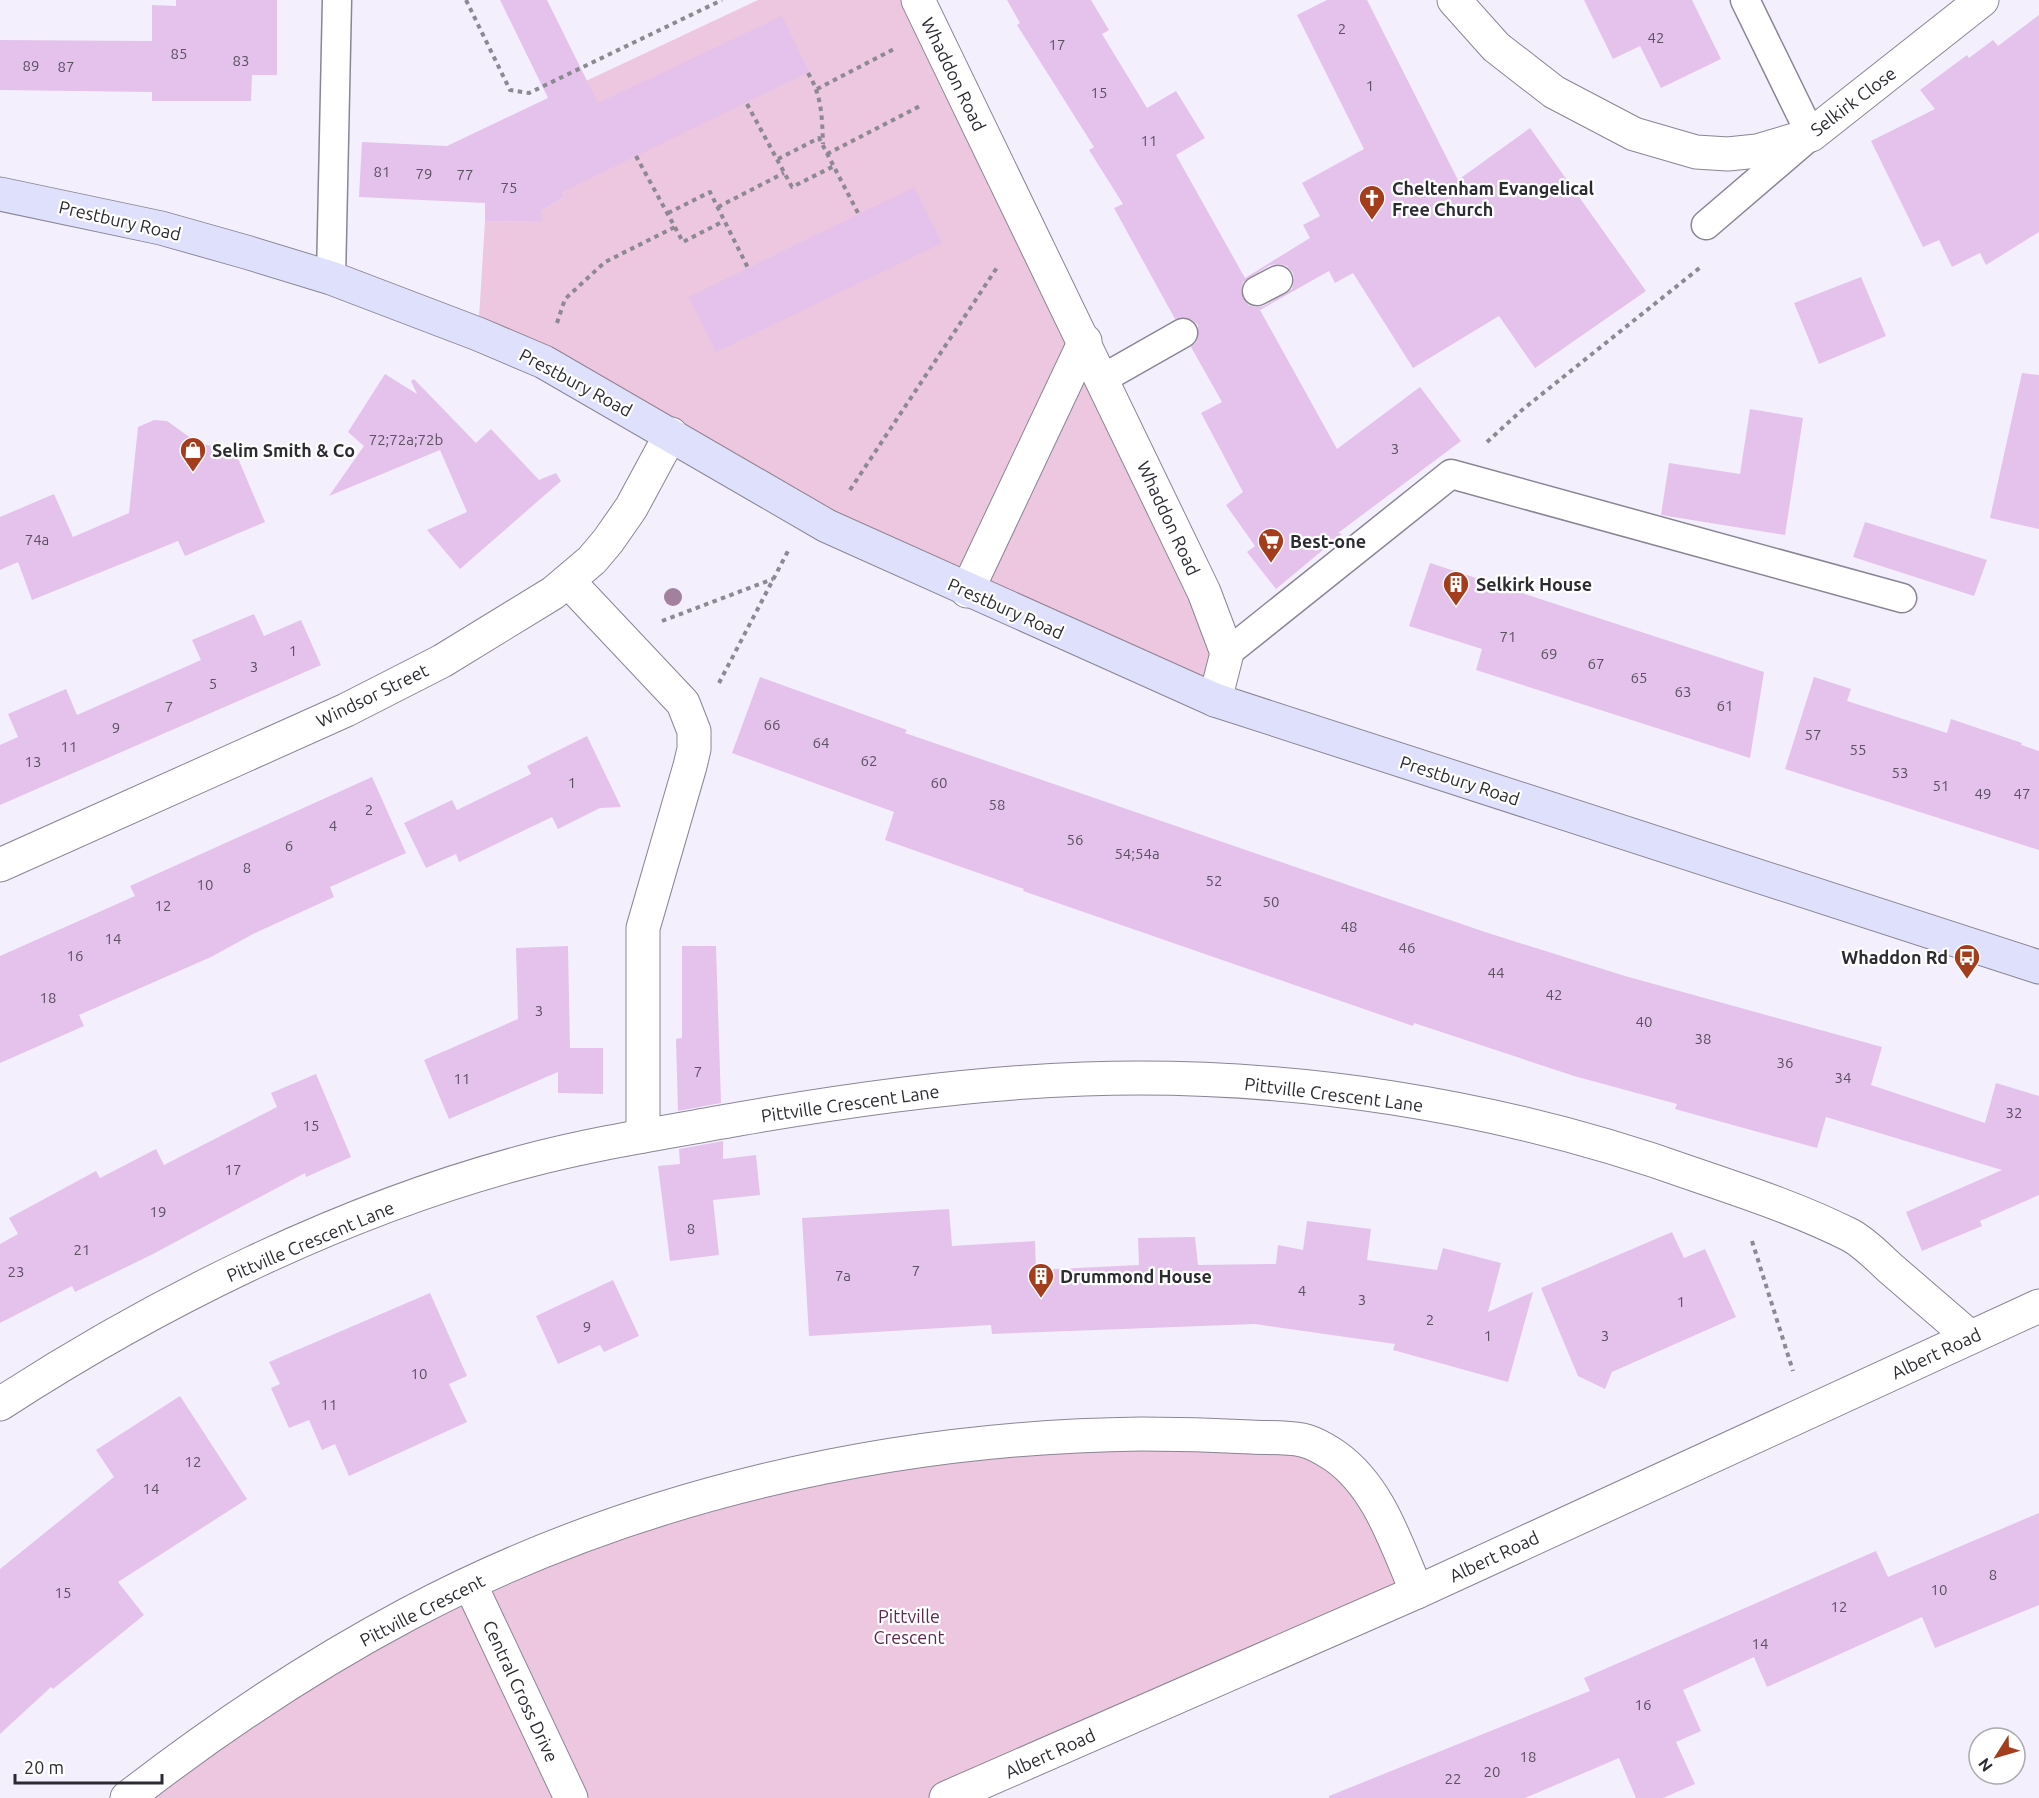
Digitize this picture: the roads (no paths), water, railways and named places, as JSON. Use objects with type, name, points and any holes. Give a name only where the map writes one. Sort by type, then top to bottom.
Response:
[{"type":"main road","name":"Prestbury Road","points":[[0,194],[161,228],[331,278],[405,304],[544,362],[817,520],[967,591],[1215,700],[2039,967]]},
{"type":"street","name":"Whaddon Road","points":[[918,0],[1085,341],[1204,592],[1227,653]]},
{"type":"street","name":"Selkirk Close","points":[[1454,0],[1496,47],[1524,72],[1554,92],[1634,134],[1696,152],[1728,154],[1757,151],[1811,135],[1983,0]]},
{"type":"street","points":[[967,591],[1085,341]]},
{"type":"street","name":"Windsor Street","points":[[0,865],[346,710],[442,661],[568,582],[608,541],[631,508],[671,434]]},
{"type":"street","points":[[568,582],[683,703],[694,731],[690,766],[643,928],[644,1136]]},
{"type":"street","points":[[1215,700],[1227,653]]},
{"type":"street","name":"Pittville Crescent Lane","points":[[0,1404],[54,1369],[161,1309],[266,1257],[390,1205],[522,1162],[644,1136],[862,1099],[974,1085],[1087,1079],[1200,1080],[1313,1088],[1425,1104],[1547,1130],[1645,1157],[1736,1189],[1855,1237],[1970,1337]]},
{"type":"street","name":"Albert Road","points":[[946,1798],[1417,1592],[2039,1306]]},
{"type":"street","name":"Pittville Crescent","points":[[127,1798],[186,1752],[268,1695],[354,1643],[470,1584],[548,1550],[627,1521],[708,1496],[804,1471],[903,1453],[1001,1440],[1092,1434],[1184,1433],[1306,1440],[1333,1455],[1367,1488],[1379,1508],[1417,1592]]},
{"type":"street","name":"Central Cross Drive","points":[[470,1584],[572,1798]]},
{"type":"lane","points":[[331,278],[338,0]]},
{"type":"lane","points":[[1706,225],[1811,135],[1746,0]]},
{"type":"lane","points":[[1102,379],[1183,333]]},
{"type":"lane","points":[[1227,653],[1451,474],[1902,598]]},
{"type":"place","name":"Cheltenham Evangelical Free Church","points":[[1372,221]]},
{"type":"place","name":"Selim Smith & Co","points":[[193,473]]},
{"type":"place","name":"Best-one","points":[[1271,564]]},
{"type":"place","name":"Selkirk House","points":[[1456,607]]},
{"type":"place","name":"Whaddon Rd","points":[[1967,980]]},
{"type":"place","name":"Drummond House","points":[[1041,1299]]}]
